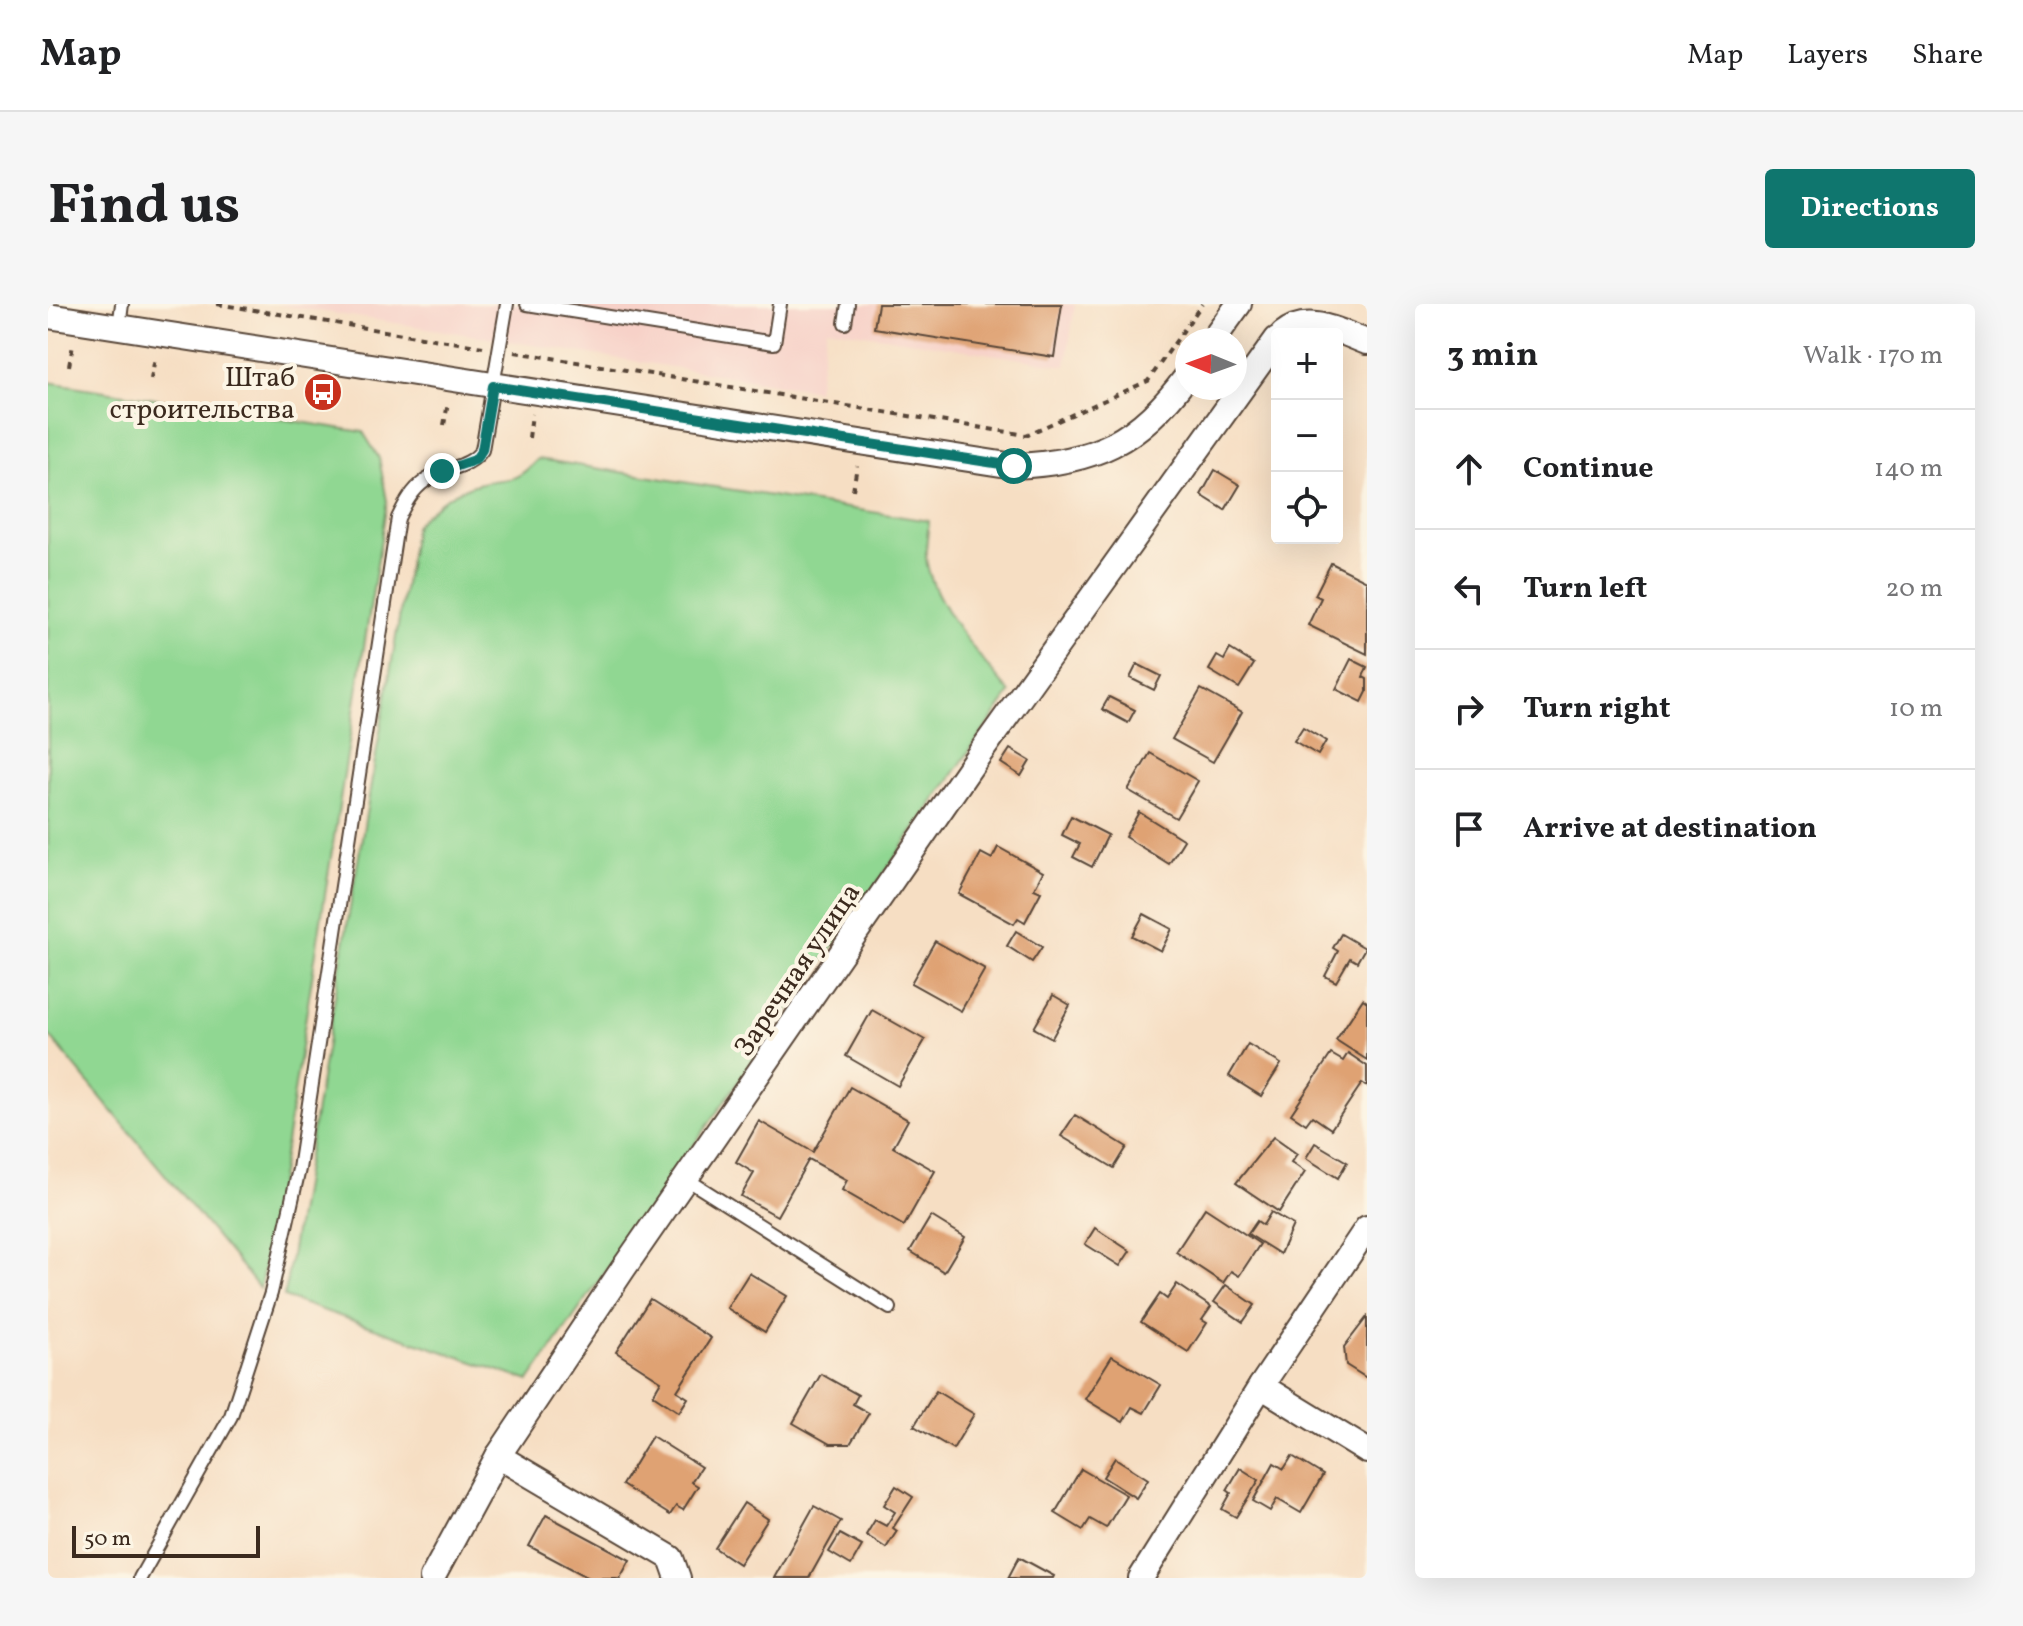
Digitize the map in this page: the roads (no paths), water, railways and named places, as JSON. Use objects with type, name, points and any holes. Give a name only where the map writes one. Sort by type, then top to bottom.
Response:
[{"type":"street","points":[[1222,328],[1239,304]]},
{"type":"street","points":[[48,316],[120,316],[493,386],[1014,466],[1060,464],[1117,445],[1167,403],[1175,392]]},
{"type":"street","points":[[1290,328],[1293,325],[1329,328]]},
{"type":"street","points":[[1343,333],[1367,342]]},
{"type":"street","name":"Заречная улица","points":[[432,1578],[498,1456],[623,1269],[688,1180],[973,763],[1271,347]]},
{"type":"street","points":[[1141,1578],[1261,1386],[1367,1228]]},
{"type":"street","points":[[1261,1386],[1367,1451]]},
{"type":"street","points":[[498,1456],[671,1558],[678,1578]]},
{"type":"lane","points":[[140,1578],[231,1416],[271,1293],[299,1169],[398,518],[410,495],[424,481],[475,460],[482,450],[507,304]]},
{"type":"lane","points":[[527,304],[572,308],[774,343],[780,304]]},
{"type":"lane","points":[[845,323],[848,304]]},
{"type":"lane","points":[[688,1180],[890,1308]]},
{"type":"place","name":"Штаб строительства","points":[[323,392]]}]
